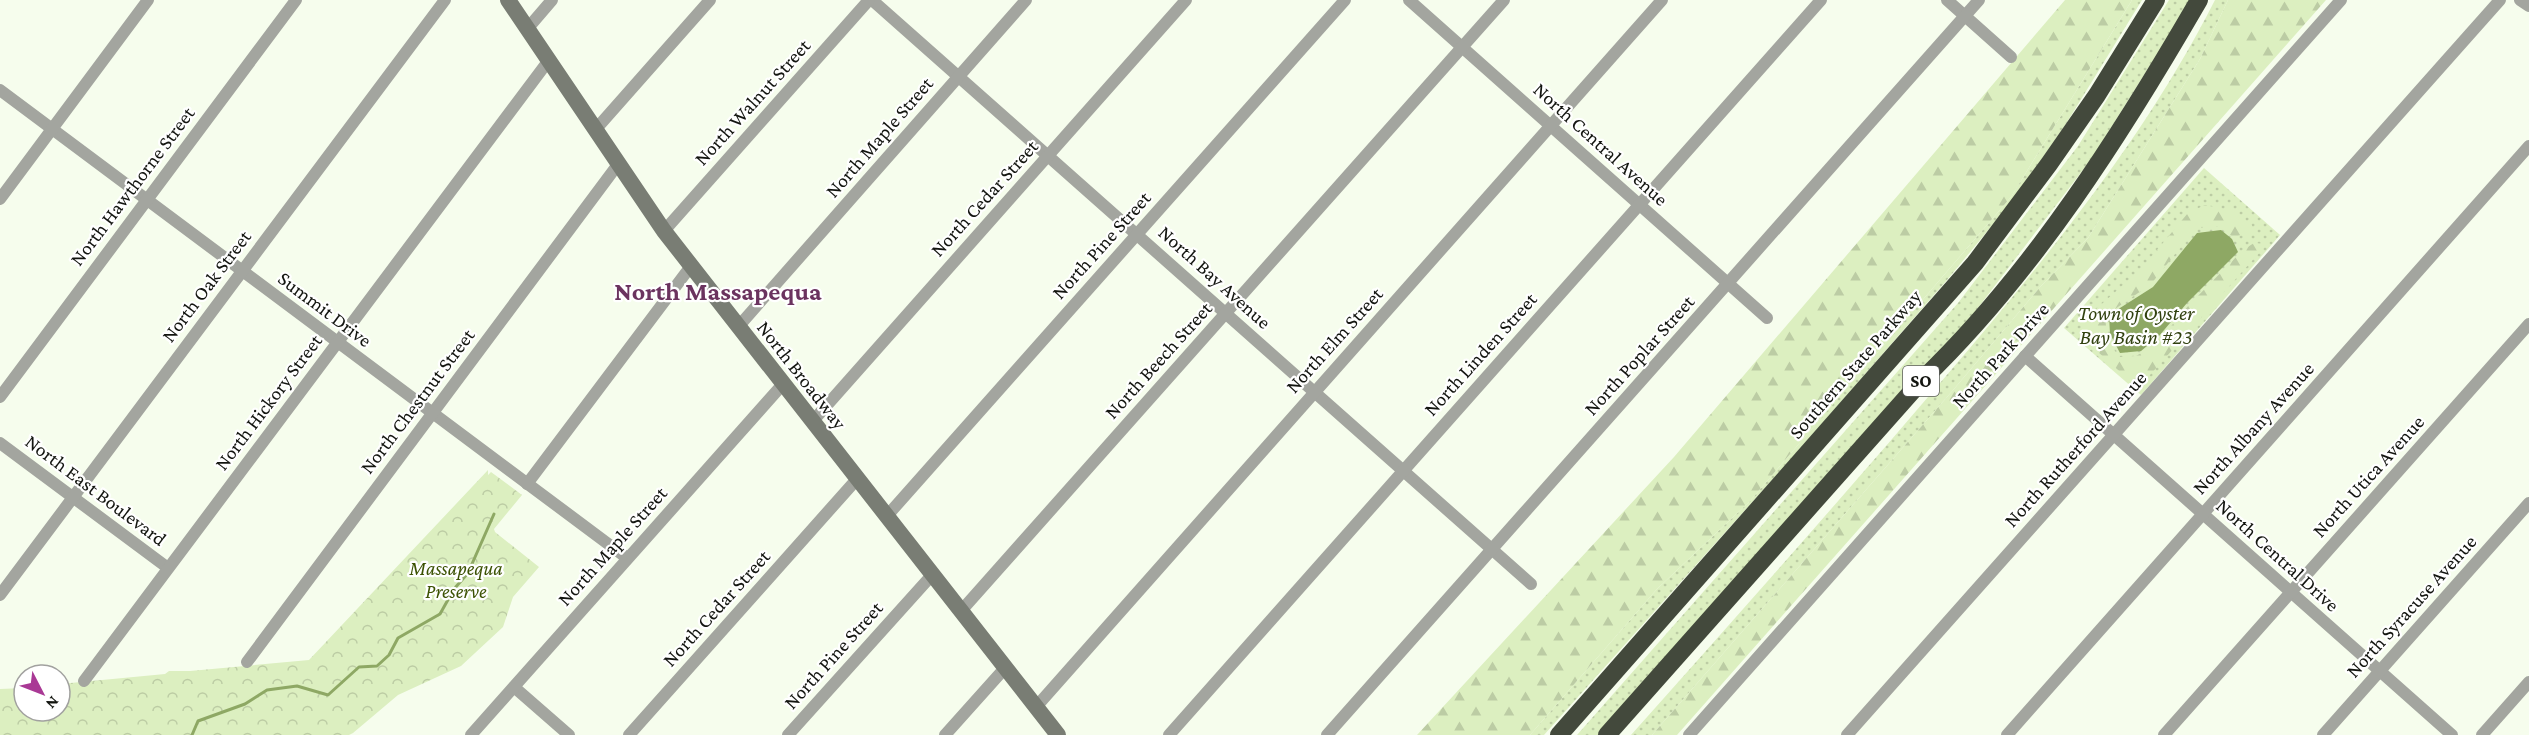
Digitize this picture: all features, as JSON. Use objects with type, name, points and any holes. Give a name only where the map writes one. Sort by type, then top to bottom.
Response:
[{"type":"highway","name":"Southern State Parkway","points":[[1559,735],[1975,263],[2097,95],[2156,0]]},
{"type":"highway","name":"SO","points":[[1606,735],[1947,355],[2042,241],[2112,143],[2161,67],[2199,0]]},
{"type":"main road","name":"North Broadway","points":[[508,0],[664,231],[1058,735]]},
{"type":"street","points":[[0,199],[148,0]]},
{"type":"street","name":"North Hawthorne Street","points":[[0,397],[296,0]]},
{"type":"street","name":"North Oak Street","points":[[0,595],[445,0]]},
{"type":"street","points":[[528,28],[552,0]]},
{"type":"street","points":[[596,129],[710,0]]},
{"type":"street","name":"North Bay Avenue","points":[[870,0],[959,76],[1531,584]]},
{"type":"street","name":"North Walnut Street","points":[[664,231],[870,0]]},
{"type":"street","name":"North Maple Street","points":[[738,327],[1026,0]]},
{"type":"street","name":"North Cedar Street","points":[[812,422],[1186,0]]},
{"type":"street","name":"North Pine Street","points":[[886,517],[1345,0]]},
{"type":"street","name":"North Central Avenue","points":[[1409,0],[1767,318]]},
{"type":"street","name":"North Beech Street","points":[[961,611],[1504,0]]},
{"type":"street","name":"North Elm Street","points":[[1036,707],[1662,0]]},
{"type":"street","name":"North Linden Street","points":[[1169,735],[1821,0]]},
{"type":"street","points":[[1947,0],[2011,57]]},
{"type":"street","name":"North Poplar Street","points":[[1327,735],[1979,0]]},
{"type":"street","name":"North Park Drive","points":[[1695,733],[2341,0]]},
{"type":"street","name":"North Rutherford Avenue","points":[[1847,735],[2500,0]]},
{"type":"street","points":[[2520,0],[2529,6]]},
{"type":"street","name":"North Hickory Street","points":[[84,681],[549,60]]},
{"type":"street","name":"Summit Drive","points":[[0,90],[627,558]]},
{"type":"street","name":"North Albany Avenue","points":[[2007,735],[2529,146]]},
{"type":"street","name":"North Chestnut Street","points":[[247,662],[619,163]]},
{"type":"street","points":[[527,484],[691,266]]},
{"type":"street","name":"North Utica Avenue","points":[[2164,735],[2529,324]]},
{"type":"street","name":"North Central Drive","points":[[2025,356],[2452,735]]},
{"type":"street","name":"North Maple Street","points":[[471,735],[783,384]]},
{"type":"street","name":"North East Boulevard","points":[[0,443],[168,568]]},
{"type":"street","name":"North Cedar Street","points":[[629,735],[857,479]]},
{"type":"street","name":"North Syracuse Avenue","points":[[2323,735],[2529,503]]},
{"type":"street","name":"North Pine Street","points":[[788,735],[932,574]]},
{"type":"street","points":[[945,735],[1005,668]]},
{"type":"street","points":[[2482,735],[2529,682]]},
{"type":"street","points":[[514,687],[569,735]]},
{"type":"green space","points":[[2065,0],[2132,0],[2011,197],[1749,502],[1657,589],[1530,735],[1417,735],[1674,457]]},
{"type":"green space","points":[[2132,0],[2142,0],[2064,127],[2013,200],[1947,280],[1805,443],[1544,735],[1530,735],[1657,589],[1749,502],[2011,197]]},
{"type":"green space","points":[[2169,0],[2191,0],[2092,158],[1971,317],[1598,735],[1577,735],[1958,303],[2078,146]]},
{"type":"green space","points":[[2215,0],[2228,0],[2200,59],[2088,238],[2041,286],[1652,735],[1631,735],[1907,421],[2057,242],[2158,101]]},
{"type":"green space","points":[[2228,0],[2326,0],[1677,735],[1652,735],[2041,286],[2088,238],[2200,59]]},
{"type":"green space","points":[[2204,168],[2280,235],[2141,395],[2064,328]]},
{"type":"green space","points":[[2205,205],[2233,211],[2252,225],[2251,233],[2233,237],[2217,226],[2200,228],[2192,233],[2151,284],[2105,316],[2109,338],[2120,357],[2136,356],[2155,345],[2189,305],[2243,250],[2254,243],[2267,244],[2137,387],[2078,334],[2086,318],[2141,269],[2188,213]]},
{"type":"green space","name":"Massapequa Preserve","points":[[488,470],[488,475],[491,472],[522,495],[494,529],[539,567],[513,597],[503,627],[461,666],[398,695],[349,735],[0,735],[0,689],[12,688],[12,723],[72,723],[72,683],[165,674],[169,671],[309,660]]},
{"type":"water","name":"Town of Oyster Bay Basin #23","points":[[2221,230],[2232,239],[2238,252],[2187,303],[2159,336],[2141,351],[2120,353],[2110,334],[2109,315],[2153,287],[2197,233]]},
{"type":"waterway","points":[[192,735],[198,721],[245,704],[267,690],[297,686],[328,695],[359,667],[377,666],[389,655],[398,638],[440,614],[454,589],[468,573],[494,514]]},
{"type":"district","name":"North Massapequa","points":[[718,291]]}]
